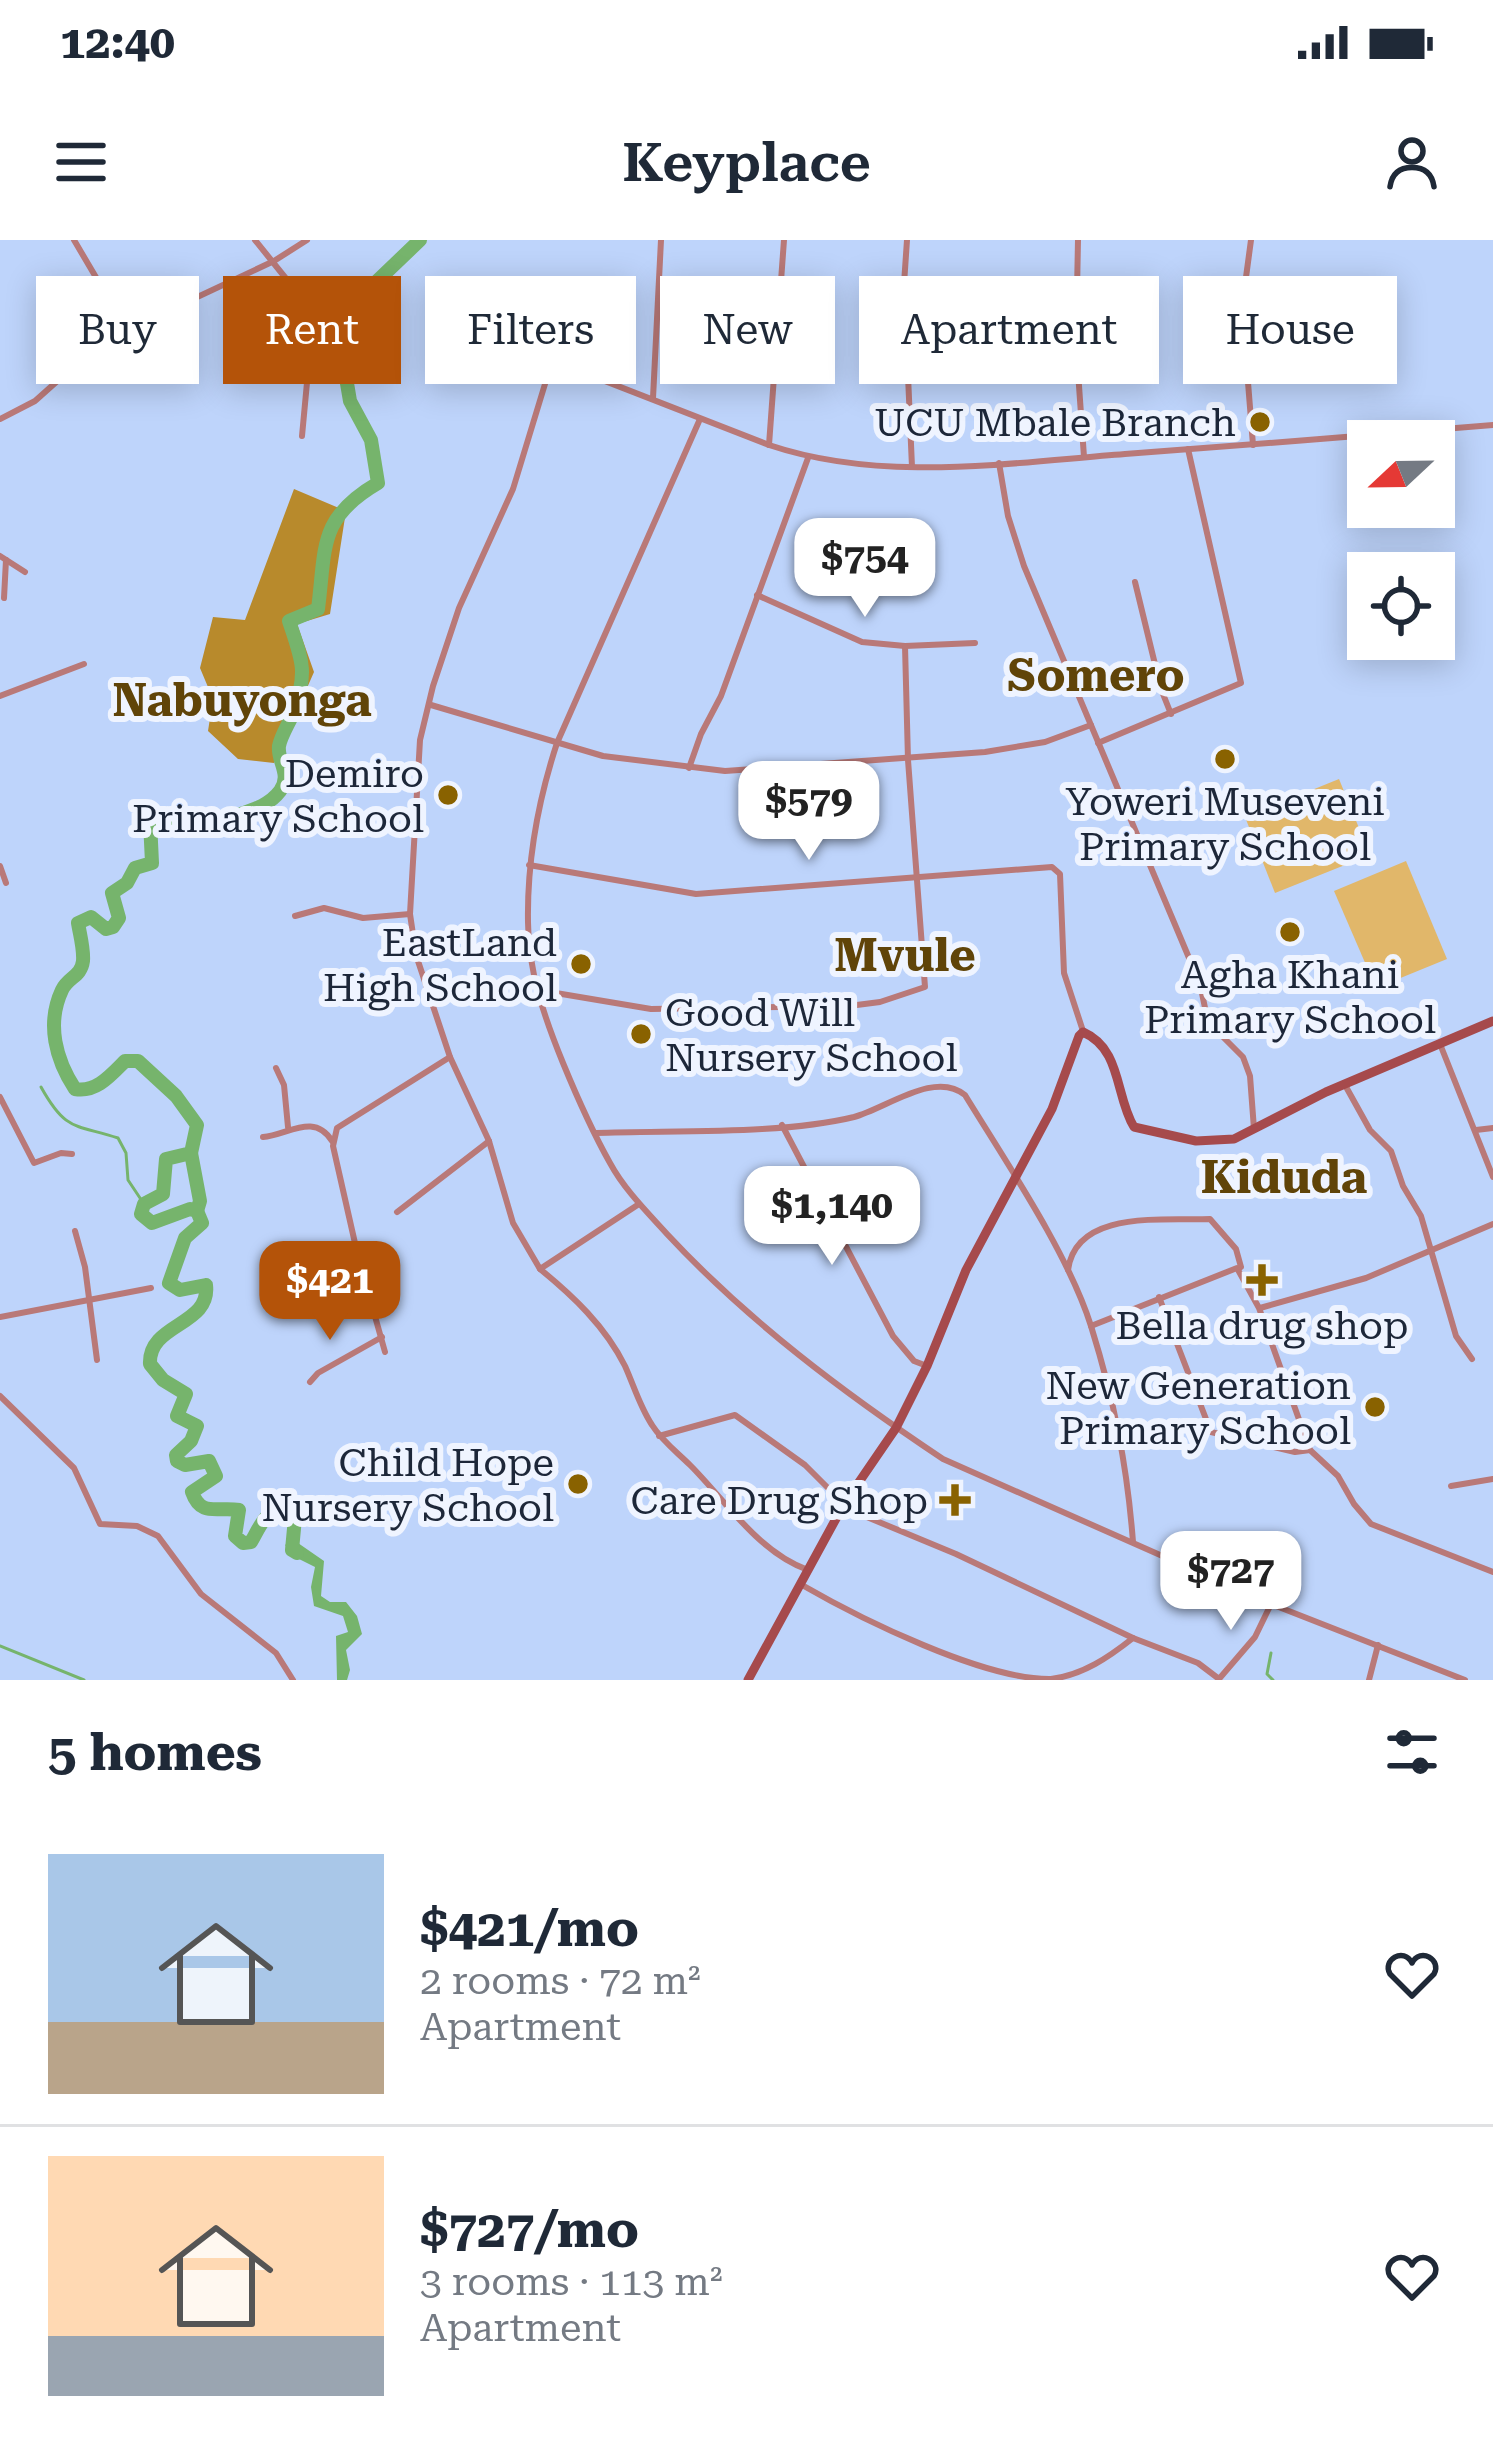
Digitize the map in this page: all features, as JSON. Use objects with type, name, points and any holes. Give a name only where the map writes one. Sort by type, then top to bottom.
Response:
[{"type":"street","points":[[74,240],[95,276]]},
{"type":"street","points":[[255,240],[274,261],[312,329],[302,436]]},
{"type":"street","points":[[199,296],[307,240]]},
{"type":"street","points":[[653,399],[661,240]]},
{"type":"street","points":[[769,445],[784,240]]},
{"type":"street","points":[[907,240],[904,284],[912,467]]},
{"type":"street","points":[[1078,240],[1076,344],[1084,457]]},
{"type":"street","points":[[1251,240],[1242,307],[1253,445]]},
{"type":"street","points":[[0,419],[53,384]]},
{"type":"street","points":[[545,384],[512,489],[441,656],[420,740],[410,914],[416,955],[450,1057],[489,1141],[513,1223],[540,1269],[584,1306],[597,1324],[624,1365],[659,1436],[748,1528],[809,1570]]},
{"type":"street","points":[[612,384],[808,458],[912,467],[1493,425]]},
{"type":"street","points":[[700,418],[557,743],[543,786],[529,865],[527,928],[538,990],[548,1025],[611,1166],[639,1204],[722,1292],[896,1428],[943,1459],[1271,1604],[1465,1680]]},
{"type":"street","points":[[1098,742],[1237,687],[1242,678],[1188,449]]},
{"type":"street","points":[[689,770],[808,458]]},
{"type":"street","points":[[999,463],[1008,516],[1024,566],[1201,984],[1208,1022],[1243,1057],[1250,1076],[1254,1129]]},
{"type":"street","points":[[3,558],[26,572]]},
{"type":"street","points":[[3,558],[4,598]]},
{"type":"street","points":[[1135,582],[1161,689],[1172,714]]},
{"type":"street","points":[[757,595],[862,642],[905,646],[975,643]]},
{"type":"street","points":[[538,990],[651,1009],[849,1006],[926,987],[908,760],[905,646]]},
{"type":"street","points":[[0,696],[84,664]]},
{"type":"street","points":[[430,704],[604,756],[689,770],[908,760],[1045,742],[1091,725]]},
{"type":"street","points":[[529,865],[696,894],[917,875],[1057,869],[1064,973],[1083,1033],[1052,1109],[966,1270],[896,1428],[844,1504],[748,1680]]},
{"type":"street","points":[[0,866],[6,883]]},
{"type":"street","points":[[295,916],[325,908],[362,918],[410,914]]},
{"type":"street","points":[[1083,1033],[1101,1044],[1113,1064],[1134,1127],[1215,1142],[1234,1139],[1345,1084],[1493,1021]]},
{"type":"street","points":[[1440,1044],[1493,1178]]},
{"type":"street","points":[[333,1145],[337,1128],[450,1057]]},
{"type":"street","points":[[277,1068],[284,1085],[288,1127]]},
{"type":"street","points":[[596,1132],[782,1126],[850,1118],[945,1084],[965,1095],[1013,1175],[1091,1326],[1119,1419],[1133,1542]]},
{"type":"street","points":[[1345,1084],[1370,1130],[1390,1151],[1420,1216],[1456,1336],[1472,1359]]},
{"type":"street","points":[[0,1097],[34,1163],[72,1154]]},
{"type":"street","points":[[263,1137],[308,1124],[330,1135],[386,1352]]},
{"type":"street","points":[[782,1126],[893,1336],[914,1360],[927,1366]]},
{"type":"street","points":[[1476,1130],[1493,1128]]},
{"type":"street","points":[[397,1212],[470,1151],[489,1141]]},
{"type":"street","points":[[540,1269],[639,1204]]},
{"type":"street","points":[[1067,1274],[1076,1247],[1104,1224],[1210,1219],[1236,1249],[1310,1450],[1338,1476],[1371,1524],[1493,1572]]},
{"type":"street","points":[[1259,1308],[1366,1278],[1493,1225]]},
{"type":"street","points":[[75,1231],[97,1360]]},
{"type":"street","points":[[1091,1326],[1230,1268],[1243,1274]]},
{"type":"street","points":[[0,1317],[151,1288]]},
{"type":"street","points":[[1159,1297],[1204,1424],[1211,1432],[1295,1452],[1310,1450]]},
{"type":"street","points":[[310,1382],[382,1337]]},
{"type":"street","points":[[0,1396],[74,1468],[93,1518],[100,1524],[136,1526],[158,1536],[201,1594],[276,1653],[292,1680]]},
{"type":"street","points":[[659,1436],[735,1415],[805,1465],[844,1504],[1198,1664],[1219,1679],[1256,1637],[1271,1604]]},
{"type":"street","points":[[1451,1486],[1493,1479]]},
{"type":"street","points":[[802,1586],[920,1646],[1025,1680],[1052,1679],[1084,1669],[1133,1638]]},
{"type":"street","points":[[1369,1680],[1378,1645]]},
{"type":"shaded area","points":[[294,489],[346,511],[330,614],[297,624],[314,672],[274,763],[238,759],[208,731],[213,699],[200,668],[213,617],[245,620]]},
{"type":"shaded area","points":[[1339,779],[1370,855],[1275,893],[1245,817]]},
{"type":"shaded area","points":[[1406,861],[1447,959],[1376,988],[1334,891]]},
{"type":"shaded area","points":[[298,1536],[298,1543],[324,1561],[321,1596],[330,1602],[346,1602],[357,1616],[362,1634],[346,1650],[347,1680],[337,1680],[336,1636],[348,1632],[343,1616],[314,1606],[315,1567],[285,1545]]},
{"type":"waterway","points":[[297,1553],[292,1550],[295,1518],[290,1510],[270,1513],[251,1542],[243,1543],[235,1536],[239,1510],[205,1508],[196,1500],[192,1492],[216,1476],[209,1461],[185,1465],[177,1461],[176,1455],[191,1441],[197,1426],[177,1416],[186,1394],[163,1380],[150,1364],[159,1340],[199,1309],[205,1298],[206,1285],[180,1290],[169,1283],[185,1238],[202,1223],[197,1211],[190,1209],[152,1223],[141,1214],[144,1204],[163,1194],[166,1159],[191,1153],[197,1125],[176,1096],[138,1061],[125,1061],[96,1086],[75,1089],[58,1054],[55,1016],[62,990],[82,966],[78,923],[91,917],[106,929],[113,927],[119,918],[112,893],[127,883],[135,868],[152,863],[150,821],[170,817],[188,831],[208,831],[264,805],[283,785],[279,746],[302,675],[289,621],[318,609],[328,536],[344,509],[378,483],[371,440],[350,401],[341,348],[349,308],[420,240]]},
{"type":"waterway","points":[[41,1087],[65,1119],[118,1138],[126,1153],[128,1180],[144,1204]]},
{"type":"waterway","points":[[191,1153],[200,1201],[197,1211]]},
{"type":"waterway","points":[[0,1646],[84,1680]]},
{"type":"waterway","points":[[1271,1653],[1267,1674],[1273,1680]]},
{"type":"place","name":"UCU Mbale Branch","points":[[1260,422]]},
{"type":"place","name":"Yoweri Museveni Primary School","points":[[1225,759]]},
{"type":"place","name":"Demiro Primary School","points":[[448,795]]},
{"type":"place","name":"Agha Khani Primary School","points":[[1290,932]]},
{"type":"place","name":"EastLand High School","points":[[581,964]]},
{"type":"place","name":"Good Will Nursery School","points":[[641,1034]]},
{"type":"place","name":"Bella drug shop","points":[[1262,1280]]},
{"type":"place","name":"New Generation Primary School","points":[[1375,1407]]},
{"type":"place","name":"Child Hope Nursery School","points":[[578,1484]]},
{"type":"place","name":"Care Drug Shop","points":[[955,1500]]},
{"type":"district","name":"Somero","points":[[1096,675]]},
{"type":"district","name":"Nabuyonga","points":[[242,700]]},
{"type":"district","name":"Mvule","points":[[905,955]]},
{"type":"district","name":"Kiduda","points":[[1284,1177]]}]
